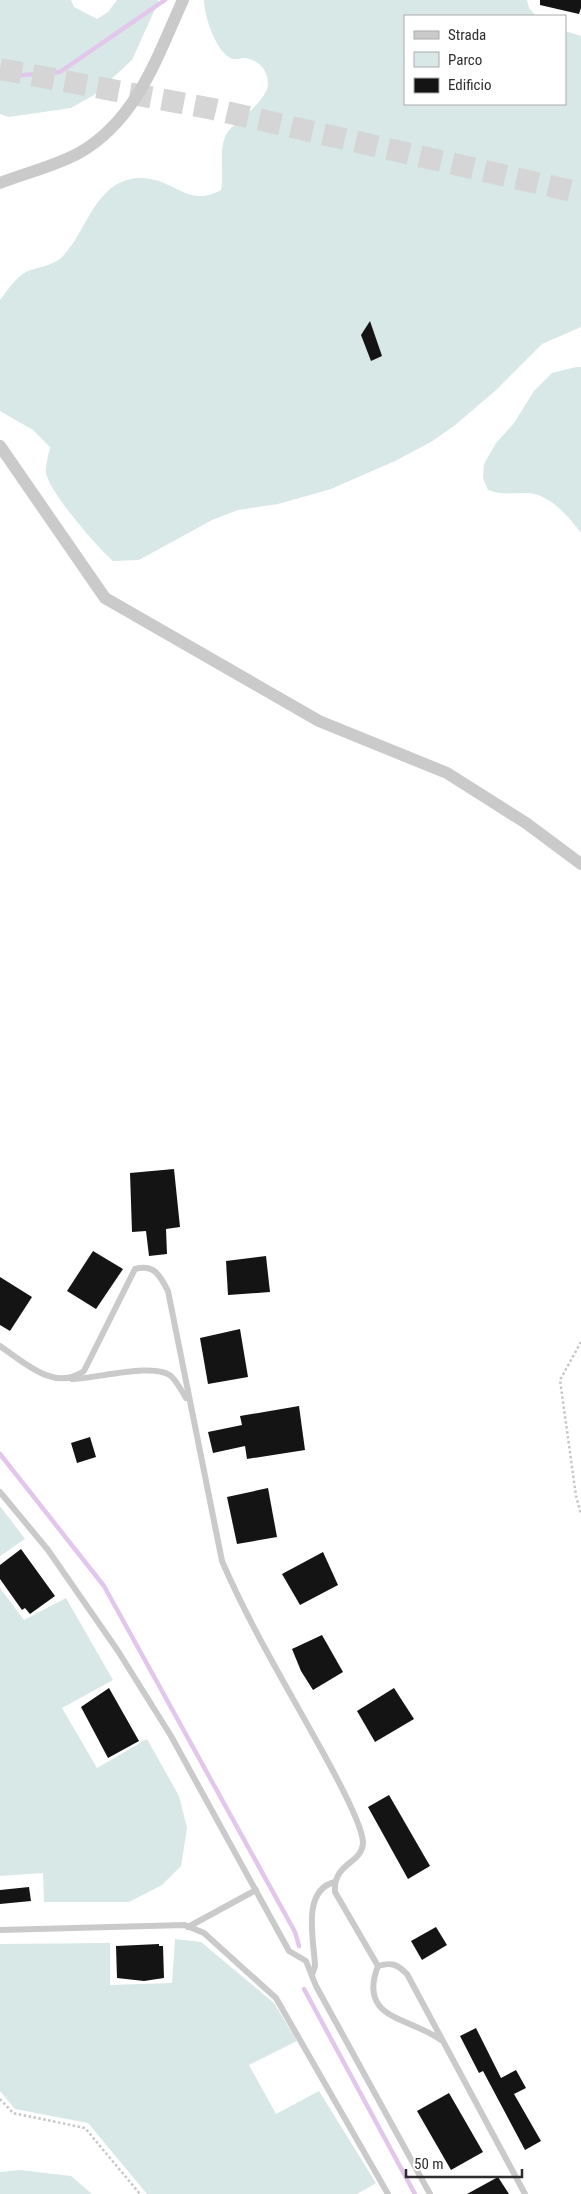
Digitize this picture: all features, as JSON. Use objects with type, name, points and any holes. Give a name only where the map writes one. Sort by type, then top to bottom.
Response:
[{"type":"street","points":[[0,183],[79,152],[121,120],[145,85],[183,0]]},
{"type":"street","points":[[0,446],[105,598],[319,721],[447,773],[526,823],[581,864]]},
{"type":"lane","points":[[61,1380],[74,1378],[84,1371],[135,1269],[144,1266],[155,1270],[168,1291],[222,1561],[238,1598],[340,1784],[360,1832],[363,1842],[359,1854],[339,1872],[334,1882],[336,1892],[378,1966],[372,1988],[375,2000],[381,2009],[390,2016],[432,2033],[441,2040]]},
{"type":"lane","points":[[0,1346],[39,1372],[61,1380],[88,1379],[149,1370],[162,1371],[170,1376],[190,1404]]},
{"type":"lane","points":[[0,1492],[48,1550],[118,1651],[171,1736],[289,1951],[306,1961],[316,1986],[430,2194]]},
{"type":"lane","points":[[312,1975],[315,1966],[312,1906],[316,1893],[327,1884],[334,1882]]},
{"type":"lane","points":[[188,1927],[256,1890]]},
{"type":"lane","points":[[0,1930],[188,1927],[204,1933],[276,1998],[388,2194]]},
{"type":"lane","points":[[378,1966],[388,1963],[399,1967],[406,1974],[525,2194]]},
{"type":"path","points":[[581,1342],[560,1380],[576,1496],[581,1514]]},
{"type":"path","points":[[0,2099],[13,2113],[85,2128],[140,2194]]},
{"type":"green space","points":[[0,0],[71,0],[74,7],[97,19],[108,12],[117,0],[159,0],[132,60],[94,95],[71,108],[9,117],[0,114]]},
{"type":"green space","points":[[204,0],[527,0],[529,8],[535,15],[404,15],[404,105],[566,105],[566,31],[581,36],[581,327],[542,344],[495,391],[454,426],[431,442],[395,461],[331,489],[278,504],[238,510],[212,520],[139,560],[113,561],[75,519],[49,482],[46,470],[50,447],[33,430],[0,411],[0,300],[18,278],[26,272],[53,263],[61,258],[78,236],[101,198],[111,188],[124,181],[139,178],[151,179],[180,191],[199,196],[209,195],[221,190],[222,149],[226,134],[264,95],[268,83],[264,69],[258,63],[244,58],[233,59],[221,50],[212,33]]},
{"type":"green space","points":[[581,367],[581,533],[564,513],[550,501],[534,494],[493,492],[488,490],[483,478],[484,464],[496,443],[514,423],[534,391],[552,373]]},
{"type":"green space","points":[[0,1506],[25,1539],[0,1556]]},
{"type":"green space","points":[[0,1588],[24,1620],[66,1598],[113,1680],[62,1708],[97,1768],[147,1739],[179,1796],[187,1828],[181,1866],[162,1885],[129,1902],[44,1902],[43,1873],[0,1876]]},
{"type":"green space","points":[[175,1939],[201,1942],[274,2003],[297,2041],[249,2065],[276,2114],[319,2091],[376,2183],[357,2194],[147,2194],[88,2123],[15,2109],[0,2091],[0,1944],[110,1943],[110,1985],[172,1983]]},
{"type":"green space","points":[[20,2170],[71,2176],[92,2194],[0,2194],[0,2172]]},
{"type":"building","points":[[540,0],[581,0],[581,8],[579,14],[540,5]]},
{"type":"building","points":[[370,321],[382,356],[371,361],[361,335]]},
{"type":"building","points":[[174,1169],[180,1227],[166,1229],[167,1254],[149,1256],[146,1231],[132,1232],[130,1173]]},
{"type":"building","points":[[93,1251],[123,1269],[96,1309],[67,1291]]},
{"type":"building","points":[[266,1256],[270,1292],[228,1295],[226,1261]]},
{"type":"building","points":[[0,1277],[32,1297],[10,1331],[0,1325]]},
{"type":"building","points":[[240,1329],[248,1377],[208,1384],[200,1338]]},
{"type":"building","points":[[299,1406],[305,1450],[247,1459],[245,1446],[213,1453],[208,1432],[242,1425],[240,1416]]},
{"type":"building","points":[[90,1437],[96,1457],[77,1463],[71,1443]]},
{"type":"building","points":[[268,1488],[277,1537],[237,1544],[227,1497]]},
{"type":"building","points":[[21,1549],[55,1596],[30,1614],[25,1608],[22,1610],[0,1579],[0,1565]]},
{"type":"building","points":[[323,1552],[338,1585],[300,1605],[282,1574]]},
{"type":"building","points":[[322,1635],[343,1672],[313,1690],[301,1671],[292,1649]]},
{"type":"building","points":[[109,1688],[139,1741],[108,1758],[81,1707]]},
{"type":"building","points":[[394,1688],[414,1719],[375,1742],[357,1711]]},
{"type":"building","points":[[389,1795],[430,1866],[408,1879],[368,1807]]},
{"type":"building","points":[[29,1887],[31,1901],[0,1904],[0,1890]]},
{"type":"building","points":[[436,1927],[447,1945],[422,1960],[411,1941]]},
{"type":"building","points":[[159,1944],[159,1946],[163,1946],[164,1978],[144,1981],[117,1978],[116,1946]]},
{"type":"building","points":[[476,2028],[501,2078],[516,2070],[526,2088],[514,2094],[541,2141],[525,2150],[483,2071],[479,2073],[460,2036]]},
{"type":"building","points":[[449,2093],[483,2152],[451,2170],[417,2111]]},
{"type":"building","points":[[498,2177],[509,2194],[467,2194]]},
{"type":"waterway","points":[[0,77],[60,72],[165,0]]},
{"type":"waterway","points":[[0,1454],[104,1586],[295,1932],[299,1946]]},
{"type":"waterway","points":[[304,1989],[415,2194]]},
{"type":"tunnel","points":[[0,69],[213,109],[581,193]]}]
